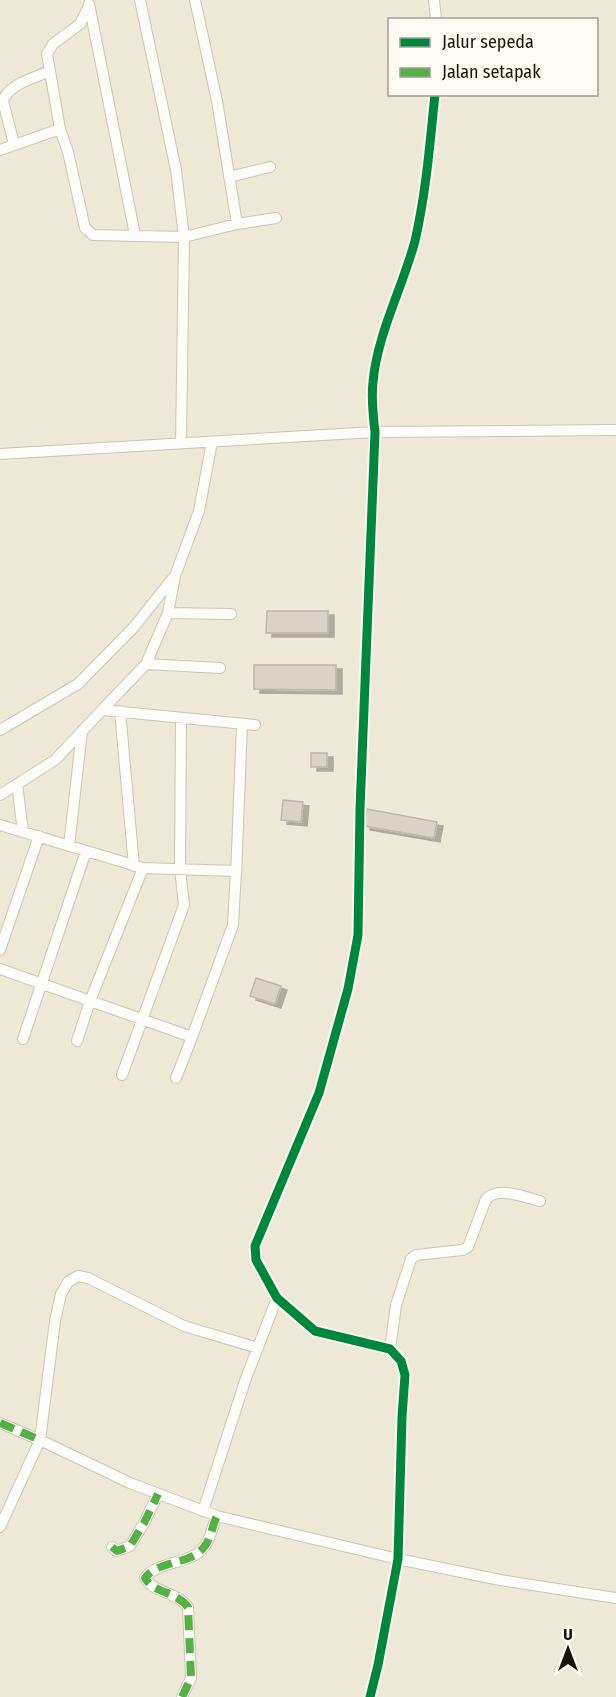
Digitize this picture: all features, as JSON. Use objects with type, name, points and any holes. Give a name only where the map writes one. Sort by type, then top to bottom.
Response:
[{"type":"street","points":[[140,0],[176,170],[184,237],[181,443]]},
{"type":"street","points":[[195,0],[217,101],[237,224]]},
{"type":"street","points":[[434,0],[436,18]]},
{"type":"street","points":[[90,2],[135,235]]},
{"type":"street","points":[[90,2],[80,24],[48,48],[47,54],[60,129],[68,152],[85,228],[93,235],[184,237],[237,224],[276,218]]},
{"type":"street","points":[[14,144],[3,101],[5,96],[21,84],[50,72]]},
{"type":"street","points":[[370,1697],[398,1559],[405,1375],[401,1361],[390,1349],[315,1331],[277,1298],[256,1260],[255,1246],[319,1093],[348,989],[358,935],[360,809],[375,432],[372,404],[373,380],[383,339],[414,241],[423,196],[435,96]]},
{"type":"street","points":[[0,150],[60,129]]},
{"type":"street","points":[[229,177],[270,167]]},
{"type":"street","points":[[0,454],[375,432],[616,430]]},
{"type":"street","points":[[0,795],[55,760],[146,663],[168,613],[175,576],[199,511],[212,442]]},
{"type":"street","points":[[0,730],[78,684],[134,627],[175,576]]},
{"type":"street","points":[[168,613],[231,614]]},
{"type":"street","points":[[146,663],[220,668]]},
{"type":"street","points":[[102,710],[255,725]]},
{"type":"street","points":[[77,1041],[139,867],[120,711]]},
{"type":"street","points":[[122,1075],[184,905],[180,869],[181,718]]},
{"type":"street","points":[[176,1078],[233,925],[242,724]]},
{"type":"street","points":[[69,846],[82,731]]},
{"type":"street","points":[[17,784],[23,832]]},
{"type":"street","points":[[0,825],[139,867],[236,871]]},
{"type":"street","points":[[0,950],[39,836]]},
{"type":"street","points":[[23,1039],[86,851]]},
{"type":"street","points":[[234,904],[236,871]]},
{"type":"street","points":[[0,969],[192,1037]]},
{"type":"street","points":[[390,1349],[396,1305],[411,1259],[416,1255],[462,1250],[468,1247],[486,1199],[496,1193],[540,1201]]},
{"type":"street","points":[[0,1527],[40,1440],[55,1321],[61,1294],[68,1282],[78,1276],[88,1278],[184,1326],[258,1348]]},
{"type":"street","points":[[203,1510],[245,1382],[277,1298]]},
{"type":"street","points":[[0,1423],[130,1484],[217,1516],[398,1559],[500,1580],[616,1598]]},
{"type":"street","points":[[112,1547],[117,1551],[130,1546],[158,1494]]},
{"type":"street","points":[[182,1697],[191,1678],[188,1607],[182,1599],[159,1590],[145,1578],[152,1571],[180,1562],[203,1550],[217,1516]]},
{"type":"building","points":[[267,611],[328,611],[328,633],[266,633]]},
{"type":"building","points":[[254,665],[336,665],[336,690],[254,689]]},
{"type":"building","points":[[311,753],[327,753],[327,767],[311,767]]},
{"type":"building","points":[[283,800],[303,802],[301,822],[281,820]]},
{"type":"building","points":[[367,809],[437,822],[434,838],[364,826]]},
{"type":"building","points":[[256,978],[281,986],[275,1004],[250,996]]},
{"type":"marked path","points":[[0,1423],[40,1440]]},
{"type":"marked path","points":[[112,1547],[117,1551],[130,1546],[158,1494]]},
{"type":"marked path","points":[[182,1697],[191,1678],[188,1607],[177,1598],[153,1587],[145,1578],[158,1568],[198,1553],[208,1540],[217,1516]]},
{"type":"cycle path","points":[[370,1697],[398,1559],[405,1375],[401,1361],[390,1349],[315,1331],[277,1298],[256,1260],[255,1246],[319,1093],[348,989],[358,935],[360,809],[375,432],[373,382],[380,346],[410,258],[419,223],[435,96]]}]
